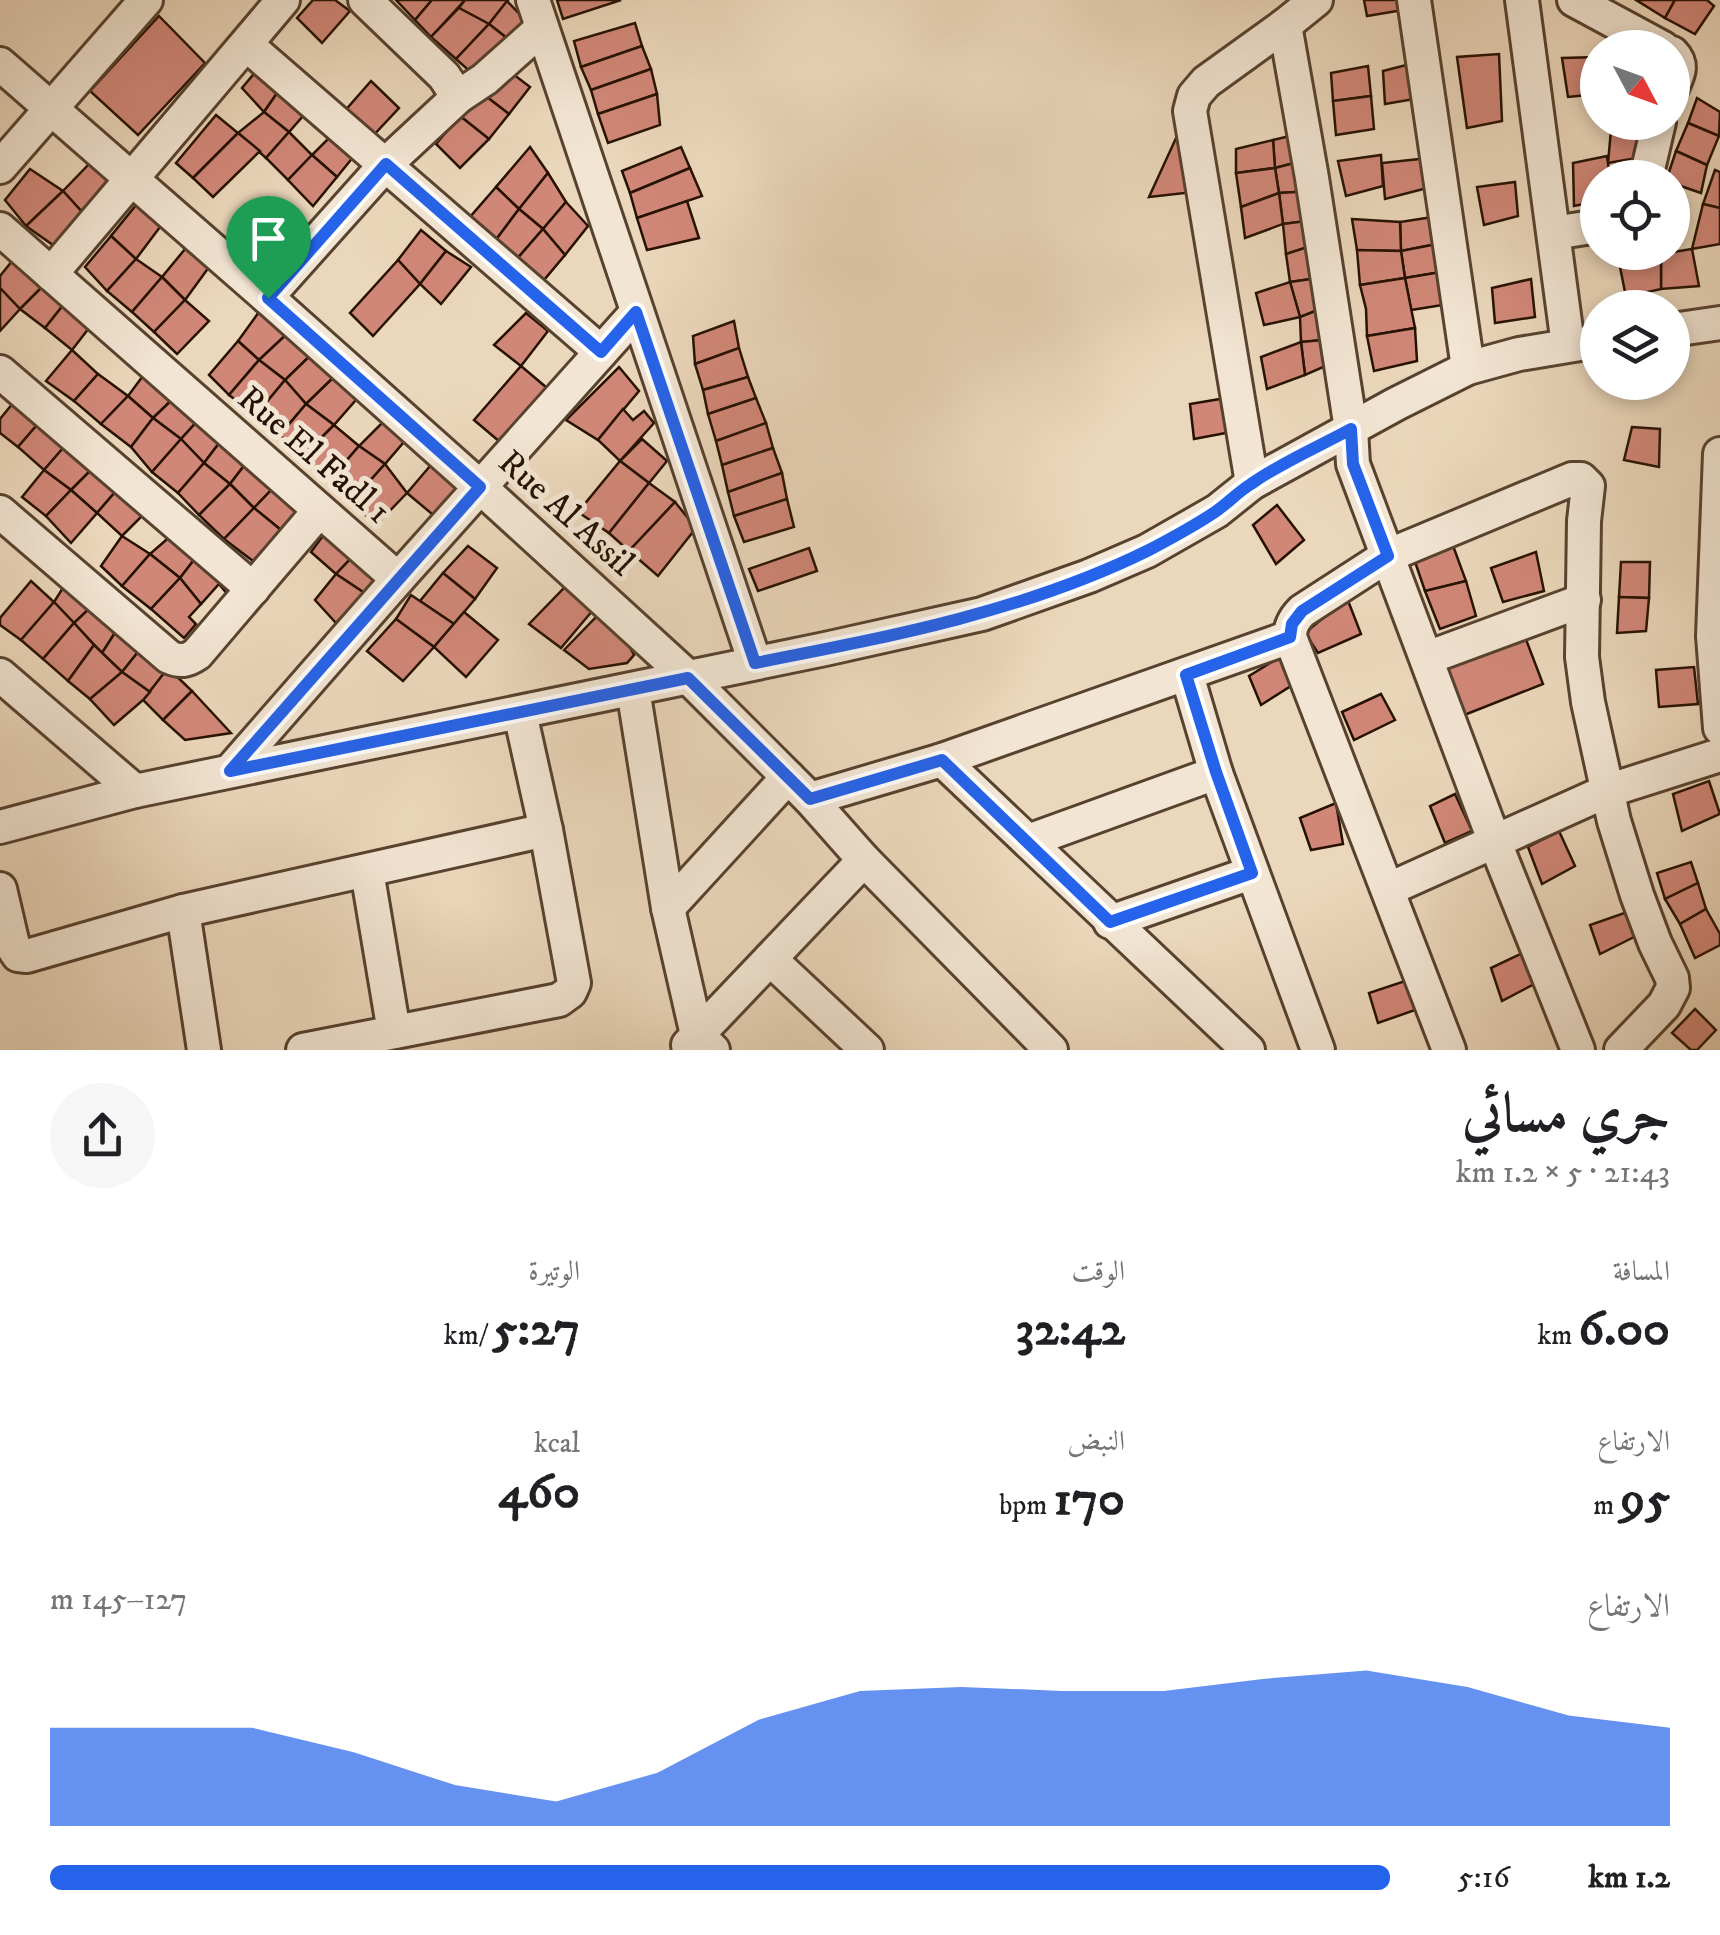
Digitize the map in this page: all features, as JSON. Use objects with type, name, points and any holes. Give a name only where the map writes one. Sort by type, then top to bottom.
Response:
[{"type":"street","points":[[0,166],[146,0]]},
{"type":"street","points":[[51,274],[284,0]]},
{"type":"street","points":[[366,0],[444,76],[458,97]]},
{"type":"street","points":[[1252,482],[1190,111],[1194,96],[1206,82],[1316,0]]},
{"type":"street","points":[[1414,0],[1468,368]]},
{"type":"street","points":[[1522,0],[1554,233],[1580,332]]},
{"type":"street","points":[[1574,0],[1630,30]]},
{"type":"street","points":[[268,298],[386,164],[458,97],[485,79],[537,14]]},
{"type":"street","points":[[537,14],[755,663]]},
{"type":"street","points":[[1285,25],[1351,429],[1353,464],[1494,840],[1578,1050]]},
{"type":"street","points":[[248,45],[601,352]]},
{"type":"street","name":"Rue Al Assil","points":[[0,64],[480,487],[688,678],[1051,1050]]},
{"type":"street","name":"Rue El Fadl 1","points":[[0,229],[398,579]]},
{"type":"street","points":[[1554,233],[1580,229]]},
{"type":"street","points":[[230,771],[636,312]]},
{"type":"street","points":[[1690,327],[1720,323]]},
{"type":"street","points":[[0,827],[135,791],[633,690],[982,614],[1089,576],[1148,550],[1217,511],[1252,482],[1468,368],[1580,344]]},
{"type":"street","points":[[0,372],[253,589]]},
{"type":"street","points":[[1720,454],[1720,728]]},
{"type":"street","points":[[1450,1050],[1290,637],[1292,624],[1302,611],[1388,556],[1581,479],[1588,486],[1582,657],[1596,747],[1637,895],[1673,988],[1664,1004],[1621,1050]]},
{"type":"street","points":[[0,512],[169,658],[178,661],[197,654],[319,510]]},
{"type":"street","points":[[1427,658],[1584,600]]},
{"type":"street","points":[[668,908],[799,788],[942,760],[1290,637]]},
{"type":"street","points":[[0,674],[135,791]]},
{"type":"street","points":[[1186,675],[1216,772],[1318,1050]]},
{"type":"street","points":[[633,690],[668,908],[698,1045]]},
{"type":"street","points":[[303,1050],[559,1000],[570,992],[574,984],[520,713]]},
{"type":"street","points":[[1389,889],[1606,791],[1720,755]]},
{"type":"street","points":[[942,760],[1248,1050]]},
{"type":"street","points":[[1028,841],[1216,772]]},
{"type":"street","points":[[0,889],[14,949],[18,955],[26,956],[183,911],[546,830]]},
{"type":"street","points":[[698,1045],[770,958],[864,860]]},
{"type":"street","points":[[367,870],[394,1032]]},
{"type":"street","points":[[1110,922],[1252,873]]},
{"type":"street","points":[[183,911],[204,1050]]},
{"type":"street","points":[[770,958],[867,1050]]},
{"type":"building","points":[[313,0],[335,0],[350,11],[322,43],[297,18]]},
{"type":"building","points":[[396,0],[432,0],[415,20]]},
{"type":"building","points":[[432,0],[465,0],[431,37],[415,20]]},
{"type":"building","points":[[465,0],[508,0],[489,24],[459,8]]},
{"type":"building","points":[[557,0],[621,0],[563,19]]},
{"type":"building","points":[[1364,0],[1407,0],[1409,9],[1367,16]]},
{"type":"building","points":[[1636,0],[1675,0],[1665,18]]},
{"type":"building","points":[[1675,0],[1707,0],[1714,6],[1695,34],[1665,18]]},
{"type":"building","points":[[507,1],[526,21],[508,39],[489,24]]},
{"type":"building","points":[[459,8],[489,24],[456,59],[431,37]]},
{"type":"building","points":[[159,16],[205,63],[138,135],[90,91]]},
{"type":"building","points":[[635,23],[642,46],[581,67],[574,41]]},
{"type":"building","points":[[489,24],[508,39],[475,76],[456,59]]},
{"type":"building","points":[[642,46],[651,69],[591,90],[581,67]]},
{"type":"building","points":[[1499,54],[1502,121],[1467,128],[1457,57]]},
{"type":"building","points":[[1562,58],[1580,58],[1580,96],[1568,97]]},
{"type":"building","points":[[1414,63],[1420,98],[1385,104],[1383,71]]},
{"type":"building","points":[[262,64],[284,83],[264,112],[242,88]]},
{"type":"building","points":[[1368,66],[1371,96],[1333,101],[1331,73]]},
{"type":"building","points":[[651,69],[657,94],[598,114],[591,90]]},
{"type":"building","points":[[509,71],[530,87],[509,114],[483,94]]},
{"type":"building","points":[[371,81],[399,108],[370,139],[343,113]]},
{"type":"building","points":[[284,83],[310,108],[289,132],[264,112]]},
{"type":"building","points":[[483,94],[509,114],[489,139],[460,116]]},
{"type":"building","points":[[657,94],[660,125],[608,143],[598,114]]},
{"type":"building","points":[[1371,96],[1374,129],[1336,135],[1333,101]]},
{"type":"building","points":[[1697,98],[1720,112],[1719,136],[1690,124]]},
{"type":"building","points":[[264,112],[289,132],[266,158],[238,133]]},
{"type":"building","points":[[1188,112],[1194,192],[1149,197]]},
{"type":"building","points":[[216,115],[238,133],[193,178],[176,163]]},
{"type":"building","points":[[460,116],[489,139],[460,168],[436,144]]},
{"type":"building","points":[[1690,124],[1719,136],[1707,165],[1676,151],[1681,140],[1690,140]]},
{"type":"building","points":[[289,132],[312,155],[288,180],[266,158]]},
{"type":"building","points":[[238,133],[260,151],[213,197],[193,178]]},
{"type":"building","points":[[1294,135],[1302,161],[1275,168],[1273,140]]},
{"type":"building","points":[[331,136],[354,156],[337,177],[312,155]]},
{"type":"building","points":[[1273,140],[1275,168],[1236,173],[1236,149]]},
{"type":"building","points":[[1610,140],[1645,140],[1643,157],[1608,160]]},
{"type":"building","points":[[530,147],[548,173],[519,209],[496,187]]},
{"type":"building","points":[[681,147],[690,168],[630,193],[622,171]]},
{"type":"building","points":[[1676,151],[1707,165],[1701,193],[1690,189],[1690,160],[1673,160]]},
{"type":"building","points":[[312,155],[337,177],[313,206],[288,180]]},
{"type":"building","points":[[1381,155],[1383,186],[1346,196],[1338,161]]},
{"type":"building","points":[[1429,158],[1431,187],[1385,199],[1382,163]]},
{"type":"building","points":[[92,161],[113,180],[83,213],[63,191]]},
{"type":"building","points":[[1302,161],[1312,191],[1279,193],[1275,168]]},
{"type":"building","points":[[1580,162],[1580,205],[1574,206],[1573,163]]},
{"type":"building","points":[[690,168],[702,196],[637,218],[630,193]]},
{"type":"building","points":[[1275,168],[1279,193],[1241,207],[1236,173]]},
{"type":"building","points":[[30,169],[63,191],[26,226],[5,200]]},
{"type":"building","points":[[1715,170],[1720,172],[1720,208],[1703,204]]},
{"type":"building","points":[[548,173],[566,202],[543,229],[519,209]]},
{"type":"building","points":[[1515,182],[1518,216],[1484,225],[1477,187]]},
{"type":"building","points":[[496,187],[519,209],[495,241],[470,217]]},
{"type":"building","points":[[63,191],[83,213],[53,245],[26,226]]},
{"type":"building","points":[[1312,191],[1314,220],[1283,224],[1279,193]]},
{"type":"building","points":[[1279,193],[1283,224],[1245,238],[1241,207]]},
{"type":"building","points":[[141,199],[166,219],[136,259],[111,236]]},
{"type":"building","points":[[687,201],[699,238],[647,250],[637,218]]},
{"type":"building","points":[[566,202],[588,226],[565,255],[543,229]]},
{"type":"building","points":[[1703,204],[1720,208],[1720,244],[1692,249]]},
{"type":"building","points":[[519,209],[543,229],[516,260],[495,241]]},
{"type":"building","points":[[1439,216],[1442,243],[1401,251],[1400,222]]},
{"type":"building","points":[[1352,219],[1400,222],[1401,251],[1357,250]]},
{"type":"building","points":[[1314,220],[1317,244],[1286,254],[1283,224]]},
{"type":"building","points":[[543,229],[565,255],[544,280],[516,260]]},
{"type":"building","points":[[421,230],[446,251],[420,284],[398,260]]},
{"type":"building","points":[[111,236],[136,259],[107,291],[85,267]]},
{"type":"building","points":[[190,243],[212,263],[185,300],[162,277]]},
{"type":"building","points":[[1442,243],[1447,271],[1405,278],[1401,251]]},
{"type":"building","points":[[1317,244],[1325,277],[1290,282],[1286,254]]},
{"type":"building","points":[[1690,249],[1699,286],[1661,289],[1661,270],[1690,270]]},
{"type":"building","points":[[1357,250],[1401,251],[1405,278],[1360,285]]},
{"type":"building","points":[[446,251],[471,267],[441,304],[420,284]]},
{"type":"building","points":[[17,255],[48,281],[20,309],[0,288],[0,276]]},
{"type":"building","points":[[136,259],[162,277],[132,312],[107,291]]},
{"type":"building","points":[[398,260],[420,284],[373,336],[350,313]]},
{"type":"building","points":[[1621,270],[1661,270],[1661,289],[1625,290]]},
{"type":"building","points":[[1447,271],[1449,304],[1411,310],[1405,278]]},
{"type":"building","points":[[162,277],[185,300],[154,332],[132,312]]},
{"type":"building","points":[[1325,277],[1328,306],[1300,317],[1290,282]]},
{"type":"building","points":[[1405,278],[1415,328],[1367,336],[1360,285]]},
{"type":"building","points":[[1531,279],[1535,317],[1495,323],[1492,288]]},
{"type":"building","points":[[48,281],[68,299],[45,328],[20,309]]},
{"type":"building","points":[[1290,282],[1300,317],[1264,325],[1256,293]]},
{"type":"building","points":[[0,288],[20,309],[0,331]]},
{"type":"building","points":[[68,299],[96,319],[72,350],[45,328]]},
{"type":"building","points":[[185,300],[209,321],[177,354],[154,332]]},
{"type":"building","points":[[264,305],[290,331],[259,360],[238,341]]},
{"type":"building","points":[[1328,306],[1333,339],[1301,342],[1300,317]]},
{"type":"building","points":[[526,313],[548,331],[521,366],[494,345]]},
{"type":"building","points":[[734,321],[739,348],[695,364],[693,336]]},
{"type":"building","points":[[1415,328],[1417,361],[1374,371],[1367,336]]},
{"type":"building","points":[[290,331],[316,350],[285,380],[259,360]]},
{"type":"building","points":[[1333,339],[1337,361],[1305,375],[1301,342]]},
{"type":"building","points":[[238,341],[259,360],[229,395],[209,375]]},
{"type":"building","points":[[1301,342],[1305,375],[1267,389],[1261,357]]},
{"type":"building","points":[[739,348],[748,377],[703,390],[695,364]]},
{"type":"building","points":[[72,350],[98,374],[74,401],[46,381]]},
{"type":"building","points":[[316,350],[336,375],[306,404],[285,380]]},
{"type":"building","points":[[259,360],[285,380],[256,415],[229,395]]},
{"type":"building","points":[[521,366],[547,388],[500,442],[474,420]]},
{"type":"building","points":[[619,367],[639,391],[598,440],[566,420]]},
{"type":"building","points":[[148,369],[178,394],[153,418],[128,396]]},
{"type":"building","points":[[98,374],[128,396],[101,424],[74,401]]},
{"type":"building","points":[[336,375],[362,393],[334,425],[306,404]]},
{"type":"building","points":[[748,377],[756,398],[708,414],[703,390]]},
{"type":"building","points":[[285,380],[306,404],[280,435],[256,415]]},
{"type":"building","points":[[178,394],[202,416],[181,439],[153,418]]},
{"type":"building","points":[[128,396],[153,418],[131,447],[101,424]]},
{"type":"building","points":[[18,397],[43,418],[18,447],[0,433],[0,419]]},
{"type":"building","points":[[756,398],[766,423],[716,441],[708,414]]},
{"type":"building","points":[[1226,398],[1231,432],[1194,439],[1190,404]]},
{"type":"building","points":[[306,404],[334,425],[303,456],[280,435]]},
{"type":"building","points":[[623,409],[633,420],[644,411],[654,423],[620,461],[598,440]]},
{"type":"building","points":[[202,416],[226,434],[204,463],[181,439]]},
{"type":"building","points":[[388,417],[409,436],[385,464],[359,446]]},
{"type":"building","points":[[43,418],[70,440],[44,470],[18,447]]},
{"type":"building","points":[[153,418],[181,439],[152,472],[131,447]]},
{"type":"building","points":[[766,423],[773,448],[722,465],[716,441]]},
{"type":"building","points":[[334,425],[359,446],[329,481],[303,456]]},
{"type":"building","points":[[1632,427],[1660,429],[1659,467],[1624,460]]},
{"type":"building","points":[[226,434],[250,458],[230,484],[204,463]]},
{"type":"building","points":[[181,439],[204,463],[178,493],[152,472]]},
{"type":"building","points":[[642,439],[667,461],[649,483],[620,461]]},
{"type":"building","points":[[70,440],[96,465],[71,490],[44,470]]},
{"type":"building","points":[[359,446],[385,464],[350,503],[329,481]]},
{"type":"building","points":[[773,448],[782,473],[728,492],[722,465]]},
{"type":"building","points":[[250,458],[276,485],[254,508],[230,484]]},
{"type":"building","points":[[436,459],[463,487],[438,519],[407,493]]},
{"type":"building","points":[[620,461],[649,483],[609,533],[578,512]]},
{"type":"building","points":[[204,463],[230,484],[199,515],[178,493]]},
{"type":"building","points":[[385,464],[407,493],[377,524],[350,503]]},
{"type":"building","points":[[96,465],[122,484],[97,513],[71,490]]},
{"type":"building","points":[[44,470],[71,490],[46,516],[22,497]]},
{"type":"building","points":[[782,473],[787,499],[734,516],[728,492]]},
{"type":"building","points":[[649,483],[675,502],[629,551],[609,533]]},
{"type":"building","points":[[122,484],[147,511],[122,536],[97,513]]},
{"type":"building","points":[[230,484],[254,508],[224,539],[199,515]]},
{"type":"building","points":[[276,485],[303,505],[281,530],[254,508]]},
{"type":"building","points":[[71,490],[97,513],[71,543],[46,516]]},
{"type":"building","points":[[787,499],[794,527],[744,542],[734,516]]},
{"type":"building","points":[[675,502],[696,528],[658,576],[629,551]]},
{"type":"building","points":[[1277,505],[1304,540],[1276,564],[1253,525]]},
{"type":"building","points":[[254,508],[281,530],[253,561],[224,539]]},
{"type":"building","points":[[328,529],[357,552],[336,574],[311,552]]},
{"type":"building","points":[[174,533],[200,552],[180,578],[150,554]]},
{"type":"building","points":[[122,536],[150,554],[122,586],[101,566]]},
{"type":"building","points":[[1452,543],[1466,581],[1425,591],[1414,559]]},
{"type":"building","points":[[468,546],[497,568],[475,599],[443,573]]},
{"type":"building","points":[[809,548],[817,571],[758,591],[749,569]]},
{"type":"building","points":[[200,552],[236,583],[228,595],[219,584],[201,604],[180,578]]},
{"type":"building","points":[[357,552],[385,574],[366,594],[336,574]]},
{"type":"building","points":[[1536,552],[1544,591],[1503,602],[1491,568]]},
{"type":"building","points":[[150,554],[180,578],[151,609],[122,586]]},
{"type":"building","points":[[1621,562],[1650,562],[1649,598],[1619,597]]},
{"type":"building","points":[[443,573],[475,599],[454,624],[420,601]]},
{"type":"building","points":[[336,574],[366,594],[336,623],[315,600]]},
{"type":"building","points":[[180,578],[201,604],[189,617],[196,624],[184,638],[151,609]]},
{"type":"building","points":[[31,581],[54,602],[21,640],[0,625],[0,618]]},
{"type":"building","points":[[1466,581],[1476,616],[1440,629],[1425,591]]},
{"type":"building","points":[[66,583],[91,607],[74,623],[54,602]]},
{"type":"building","points":[[565,587],[593,610],[561,648],[529,624]]},
{"type":"building","points":[[411,595],[454,624],[434,647],[396,619]]},
{"type":"building","points":[[1619,597],[1649,598],[1646,631],[1617,633]]},
{"type":"building","points":[[1347,598],[1361,634],[1318,653],[1305,633]]},
{"type":"building","points":[[54,602],[74,623],[43,659],[21,640]]},
{"type":"building","points":[[91,607],[118,628],[102,653],[74,623]]},
{"type":"building","points":[[464,612],[498,640],[466,677],[434,647]]},
{"type":"building","points":[[599,614],[625,638],[634,655],[627,663],[589,669],[564,650]]},
{"type":"building","points":[[396,619],[434,647],[403,681],[367,651]]},
{"type":"building","points":[[74,623],[94,645],[68,681],[43,659]]},
{"type":"building","points":[[118,628],[142,647],[122,672],[102,653]]},
{"type":"building","points":[[1522,629],[1543,684],[1454,719],[1433,663]]},
{"type":"building","points":[[94,645],[122,672],[90,699],[68,681]]},
{"type":"building","points":[[142,647],[168,668],[150,692],[122,672]]},
{"type":"building","points":[[1280,657],[1294,684],[1261,705],[1249,676]]},
{"type":"building","points":[[1694,667],[1698,704],[1659,707],[1656,670]]},
{"type":"building","points":[[168,668],[192,691],[163,720],[143,700]]},
{"type":"building","points":[[122,672],[150,692],[114,725],[90,699]]},
{"type":"building","points":[[192,691],[231,733],[185,740],[163,720]]},
{"type":"building","points":[[1381,694],[1395,720],[1354,740],[1342,712]]},
{"type":"building","points":[[1709,781],[1720,814],[1682,831],[1673,794]]},
{"type":"building","points":[[1455,794],[1472,831],[1445,843],[1430,806]]},
{"type":"building","points":[[1336,803],[1343,844],[1311,850],[1300,818]]},
{"type":"building","points":[[1559,831],[1575,866],[1542,884],[1528,847]]},
{"type":"building","points":[[1691,862],[1698,883],[1665,899],[1657,873]]},
{"type":"building","points":[[1698,883],[1706,909],[1680,924],[1665,899]]},
{"type":"building","points":[[1706,909],[1720,934],[1720,945],[1695,958],[1680,924]]},
{"type":"building","points":[[1630,911],[1640,934],[1600,954],[1590,925]]},
{"type":"building","points":[[1527,951],[1536,983],[1502,1001],[1491,968]]},
{"type":"building","points":[[1405,981],[1415,1010],[1378,1023],[1369,993]]},
{"type":"building","points":[[1695,1009],[1716,1030],[1697,1050],[1691,1050],[1672,1033]]},
{"type":"route","points":[[386,164],[601,352],[636,312],[755,663],[982,614],[1089,576],[1191,528],[1252,482],[1351,429],[1353,464],[1388,556],[1302,611],[1292,624],[1290,637],[1186,675],[1252,873],[1110,922],[942,760],[810,799],[688,678],[230,771],[480,487],[268,298],[386,164]]}]
